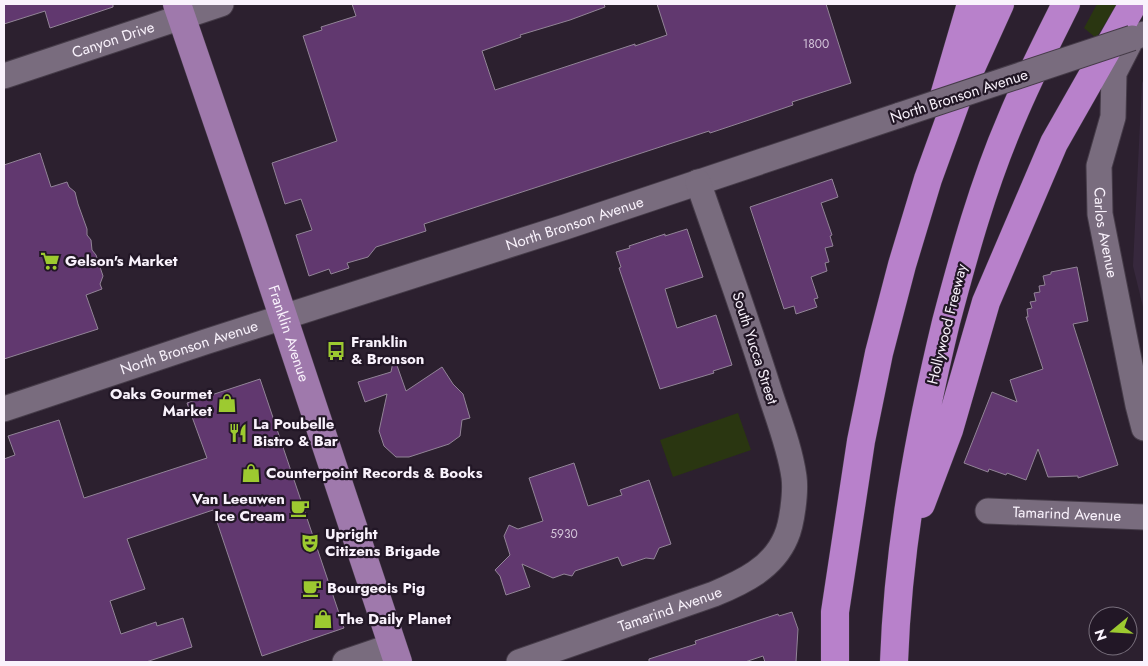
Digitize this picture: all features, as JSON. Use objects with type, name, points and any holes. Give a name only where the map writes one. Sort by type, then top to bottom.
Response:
[{"type":"highway","points":[[829,662],[861,441],[879,353],[946,85],[971,4]]},
{"type":"highway","points":[[902,265],[928,179],[957,99],[1000,4]]},
{"type":"highway","name":"Hollywood Freeway","points":[[894,662],[895,622],[904,536],[922,432],[957,281],[982,198],[1010,120],[1066,4]]},
{"type":"highway","points":[[904,536],[923,500],[949,430],[986,302],[1054,143],[1133,4]]},
{"type":"highway","points":[[835,612],[835,662]]},
{"type":"main road","name":"Franklin Avenue","points":[[179,10],[395,654]]},
{"type":"street","name":"Canyon Drive","points":[[4,76],[179,10],[221,4]]},
{"type":"street","name":"North Bronson Avenue","points":[[4,409],[566,227],[1138,36]]},
{"type":"street","name":"Carlos Avenue","points":[[1138,36],[1114,73],[1113,117],[1100,166],[1100,214],[1144,428]]},
{"type":"street","name":"South Yucca Street","points":[[698,182],[749,329],[787,449],[794,478],[791,518]]},
{"type":"street","name":"Tamarind Avenue","points":[[988,512],[1144,517]]},
{"type":"street","name":"Tamarind Avenue","points":[[518,662],[714,594],[744,581],[779,552],[787,536],[791,518]]},
{"type":"street","points":[[345,662],[395,654]]},
{"type":"shaded area","points":[[1144,79],[1144,311],[1133,266],[1142,83]]},
{"type":"green space","points":[[1097,4],[1118,4],[1096,38],[1084,28]]},
{"type":"green space","points":[[738,413],[751,450],[673,477],[660,440]]},
{"type":"building","points":[[4,4],[113,4],[113,7],[50,28],[45,11],[4,24]]},
{"type":"building","points":[[352,4],[604,4],[605,7],[520,35],[521,37],[482,51],[495,90],[667,35],[657,4],[826,4],[851,83],[792,102],[793,105],[710,133],[709,131],[424,224],[426,231],[376,247],[368,257],[347,263],[349,268],[331,274],[329,269],[309,276],[296,235],[312,230],[301,199],[285,204],[272,163],[337,141],[303,36],[322,30],[321,27],[356,16]]},
{"type":"building","name":"Gelson's Market","points":[[40,153],[51,187],[67,182],[69,187],[75,192],[87,229],[87,235],[91,240],[92,250],[96,255],[103,276],[100,284],[102,289],[86,295],[98,329],[4,359],[4,165]]},
{"type":"building","points":[[832,179],[838,197],[821,203],[832,235],[830,236],[833,246],[825,248],[829,262],[825,263],[827,271],[811,277],[818,298],[814,299],[817,307],[796,314],[794,306],[784,309],[750,207]]},
{"type":"building","points":[[687,229],[703,277],[665,289],[677,328],[716,315],[732,365],[713,371],[714,373],[660,389],[619,268],[621,267],[616,252],[665,234],[665,236]]},
{"type":"building","points":[[1077,267],[1088,321],[1073,324],[1118,465],[1078,478],[1078,476],[1048,477],[1038,449],[1026,480],[989,469],[988,472],[964,463],[992,392],[1017,402],[1010,380],[1043,369],[1026,317],[1028,317],[1027,309],[1032,308],[1030,302],[1036,301],[1034,293],[1040,292],[1039,286],[1045,285],[1043,276],[1051,274],[1051,272]]},
{"type":"building","points":[[394,357],[406,391],[442,367],[453,384],[463,394],[470,418],[462,420],[460,436],[449,444],[409,457],[396,457],[384,446],[379,431],[387,394],[365,402],[358,382],[391,372]]},
{"type":"building","points":[[260,379],[344,628],[262,656],[213,510],[127,539],[145,589],[110,601],[121,634],[156,622],[157,626],[183,618],[192,647],[146,662],[4,662],[4,459],[15,455],[8,436],[59,420],[84,498],[207,458],[187,403]]},
{"type":"building","points":[[574,463],[588,506],[622,495],[620,490],[649,480],[671,544],[659,548],[654,559],[646,558],[622,566],[618,557],[575,571],[572,576],[564,574],[553,578],[522,564],[530,587],[506,595],[500,576],[495,570],[510,555],[504,536],[509,525],[518,529],[543,521],[529,478]]},
{"type":"building","points":[[792,612],[798,629],[796,662],[765,662],[763,656],[745,662],[649,662],[649,659],[696,644],[695,641],[778,614],[779,616]]},
{"type":"place","name":"Gelson's Market","points":[[50,261]]},
{"type":"place","name":"Franklin & Bronson","points":[[336,351]]},
{"type":"place","name":"Oaks Gourmet Market","points":[[227,403]]},
{"type":"place","name":"La Poubelle Bistro & Bar","points":[[238,433]]},
{"type":"place","name":"Counterpoint Records & Books","points":[[251,473]]},
{"type":"place","name":"Van Leeuwen Ice Cream","points":[[300,508]]},
{"type":"place","name":"Upright Citizens Brigade","points":[[310,543]]},
{"type":"place","name":"Bourgeois Pig","points":[[312,588]]},
{"type":"place","name":"The Daily Planet","points":[[323,619]]}]
